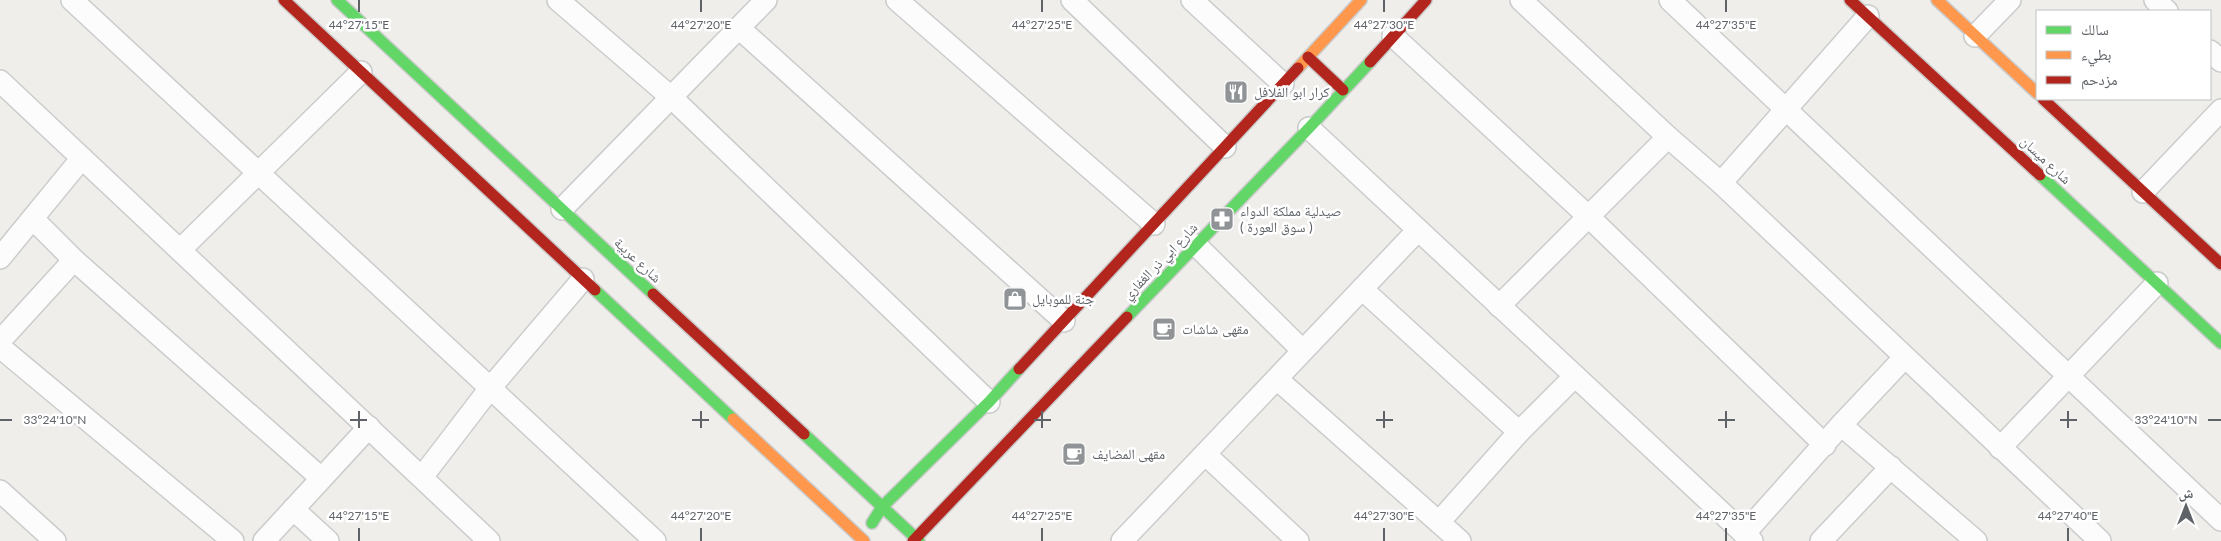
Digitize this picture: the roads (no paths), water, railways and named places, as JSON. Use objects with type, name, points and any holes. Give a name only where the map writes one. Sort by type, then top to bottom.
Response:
[{"type":"main road","points":[[284,0],[861,540]]},
{"type":"main road","name":"شارع عربية","points":[[337,0],[916,540]]},
{"type":"main road","name":"شارع ابي ذر الغفاري","points":[[916,540],[1308,128],[1426,0]]},
{"type":"main road","name":"شارع ميسان","points":[[1850,0],[2221,343]]},
{"type":"main road","points":[[1937,0],[2036,92]]},
{"type":"main road","name":"شارع ابي ذر الغفاري","points":[[861,540],[882,507],[990,402],[1308,57],[1357,1]]},
{"type":"main road","points":[[1308,57],[1343,90]]},
{"type":"main road","points":[[2044,100],[2221,264]]},
{"type":"street","points":[[72,0],[655,541]]},
{"type":"street","points":[[558,0],[672,98],[990,402]]},
{"type":"street","points":[[562,209],[766,0]]},
{"type":"street","points":[[897,0],[1154,224]]},
{"type":"street","points":[[1072,0],[1225,147]]},
{"type":"street","points":[[1192,0],[1283,84]]},
{"type":"street","points":[[1521,0],[1668,137],[1721,183],[1904,358],[2100,541]]},
{"type":"street","points":[[1670,0],[2221,520]]},
{"type":"street","points":[[1976,36],[2010,0]]},
{"type":"street","points":[[2155,0],[2166,10]]},
{"type":"street","points":[[1721,183],[1868,16]]},
{"type":"street","points":[[739,28],[1064,321]]},
{"type":"street","points":[[1393,36],[1590,218],[1825,445]]},
{"type":"street","points":[[2211,52],[2221,61]]},
{"type":"street","points":[[180,250],[361,72]]},
{"type":"street","points":[[0,80],[490,541]]},
{"type":"street","points":[[2143,192],[2221,110]]},
{"type":"street","points":[[1308,128],[1748,537],[1841,425],[1904,358]]},
{"type":"street","points":[[1499,306],[1590,218],[1668,137]]},
{"type":"street","points":[[1,253],[33,219],[82,158]]},
{"type":"street","points":[[33,219],[74,260],[321,478]]},
{"type":"street","points":[[1134,537],[1205,454],[1418,230]]},
{"type":"street","points":[[1196,244],[1302,350]]},
{"type":"street","points":[[0,341],[74,260]]},
{"type":"street","points":[[422,477],[491,387],[583,279]]},
{"type":"street","points":[[2000,448],[2157,283]]},
{"type":"street","points":[[1362,289],[1518,432]]},
{"type":"street","points":[[0,347],[232,541]]},
{"type":"street","points":[[1439,522],[1518,432],[1575,376]]},
{"type":"street","points":[[1277,379],[1460,541]]},
{"type":"street","points":[[1841,425],[1976,541]]},
{"type":"street","points":[[264,541],[369,427]]},
{"type":"street","points":[[1205,454],[1298,541]]},
{"type":"street","points":[[1825,540],[1891,467]]},
{"type":"street","points":[[0,490],[55,541]]},
{"type":"street","points":[[293,509],[328,541]]},
{"type":"place","name":"كرار ابو الفلافل","points":[[1236,92]]},
{"type":"place","name":"صيدلية مملكة الدواء ( سوق العورة )","points":[[1222,219]]},
{"type":"place","name":"جنة للموبايل","points":[[1015,299]]},
{"type":"place","name":"مقهى شاشات","points":[[1164,329]]},
{"type":"place","name":"مقهى المضايف","points":[[1074,454]]}]
